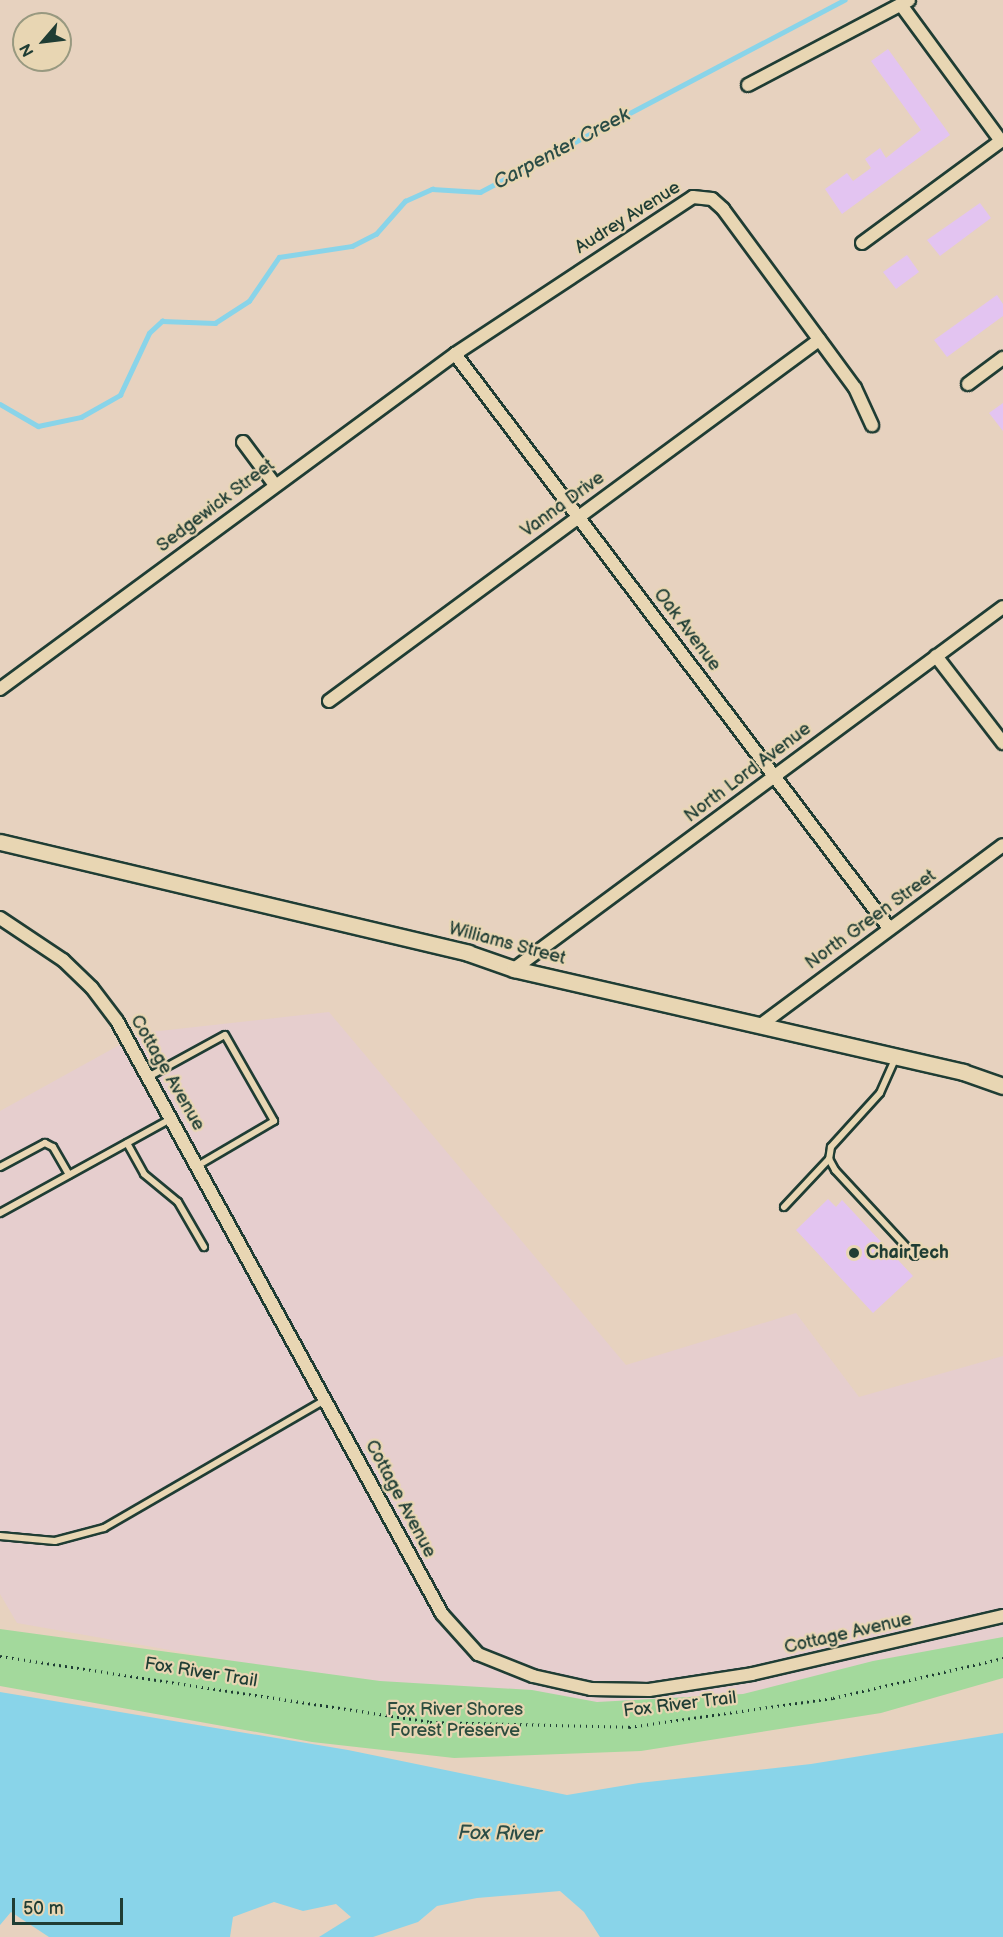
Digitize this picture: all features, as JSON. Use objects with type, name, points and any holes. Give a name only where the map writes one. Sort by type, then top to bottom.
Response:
[{"type":"street","points":[[748,85],[906,3],[1000,141],[862,243]]},
{"type":"street","name":"Audrey Avenue","points":[[455,354],[676,205],[698,196],[719,205],[855,388],[872,425]]},
{"type":"street","name":"Vanna Drive","points":[[329,701],[819,340]]},
{"type":"street","name":"Sedgewick Street","points":[[0,689],[455,354]]},
{"type":"street","name":"Oak Avenue","points":[[455,354],[889,928]]},
{"type":"street","points":[[968,384],[1003,358]]},
{"type":"street","points":[[243,442],[275,485]]},
{"type":"street","name":"North Lord Avenue","points":[[514,969],[1003,607]]},
{"type":"street","points":[[936,656],[1003,743]]},
{"type":"street","name":"Williams Street","points":[[0,842],[468,953],[514,969],[762,1024],[1002,1084]]},
{"type":"street","name":"North Green Street","points":[[762,1024],[1003,845]]},
{"type":"street","name":"Cottage Avenue","points":[[0,918],[63,960],[92,988],[150,1076],[442,1614],[478,1654],[533,1676],[591,1689],[649,1690],[752,1674],[1003,1616]]},
{"type":"lane","points":[[150,1076],[225,1035],[274,1121],[199,1165]]},
{"type":"lane","points":[[784,1207],[829,1159],[831,1148],[890,1077],[896,1056]]},
{"type":"lane","points":[[0,1213],[173,1117]]},
{"type":"lane","points":[[0,1167],[45,1143],[53,1147],[69,1175]]},
{"type":"lane","points":[[127,1143],[144,1174],[178,1202],[204,1247]]},
{"type":"lane","points":[[829,1159],[835,1170],[915,1256]]},
{"type":"lane","points":[[0,1536],[55,1541],[104,1528],[326,1400]]},
{"type":"path","name":"Fox River Trail","points":[[0,1656],[429,1722],[629,1727],[833,1698],[1003,1658]]},
{"type":"shaded area","points":[[329,1012],[626,1365],[796,1313],[859,1397],[1003,1356],[1003,1639],[643,1718],[401,1691],[17,1623],[0,1594],[0,1111],[141,1033]]},
{"type":"green space","name":"Fox River Shores Forest Preserve","points":[[0,1629],[380,1681],[532,1690],[597,1702],[743,1694],[873,1661],[1003,1637],[1003,1678],[881,1713],[641,1751],[454,1758],[312,1742],[0,1686]]},
{"type":"water","name":"Fox River","points":[[0,1692],[348,1750],[567,1795],[639,1783],[811,1764],[1003,1733],[1003,1937],[600,1937],[584,1912],[560,1891],[477,1898],[437,1906],[418,1922],[373,1937],[319,1937],[351,1917],[336,1904],[303,1911],[274,1902],[233,1917],[230,1937],[49,1937],[11,1912],[0,1925]]},
{"type":"building","points":[[888,49],[950,135],[842,214],[825,189],[847,173],[853,181],[871,168],[865,159],[880,148],[886,158],[921,130],[871,61]]},
{"type":"building","points":[[980,203],[991,218],[940,256],[927,240]]},
{"type":"building","points":[[907,255],[919,272],[896,289],[883,272]]},
{"type":"building","points":[[997,295],[1003,304],[1003,316],[947,357],[934,340]]},
{"type":"building","points":[[1003,403],[1003,431],[989,413]]},
{"type":"building","name":"ChairTech","points":[[828,1199],[836,1207],[842,1200],[913,1276],[873,1313],[796,1230]]},
{"type":"waterway","name":"Carpenter Creek","points":[[0,404],[38,426],[81,417],[120,395],[149,333],[162,321],[215,323],[249,301],[279,257],[352,246],[376,234],[405,201],[432,189],[480,192],[844,0]]},
{"type":"place","name":"ChairTech","points":[[854,1253]]}]
